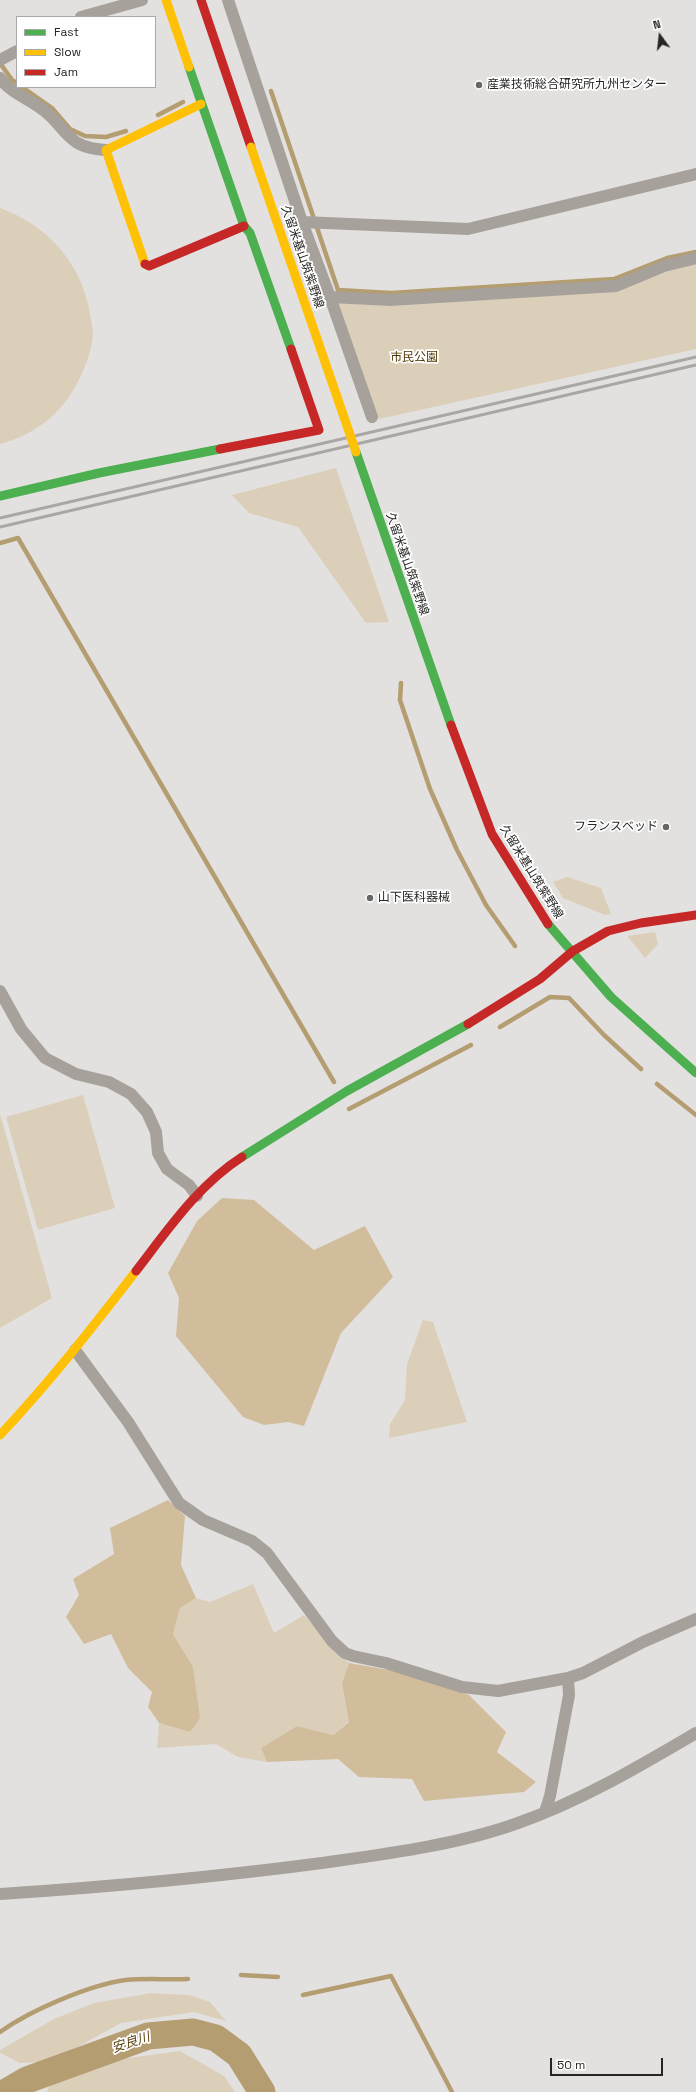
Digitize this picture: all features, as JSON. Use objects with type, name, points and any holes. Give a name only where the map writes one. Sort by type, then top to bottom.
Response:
[{"type":"street","points":[[84,16],[128,2],[142,0]]},
{"type":"street","points":[[0,496],[99,472],[319,430],[250,233],[244,226],[166,0]]},
{"type":"street","name":"久留米基山筑紫野線","points":[[201,0],[462,758],[492,834],[548,924],[573,951],[611,997],[696,1073]]},
{"type":"street","points":[[228,0],[302,222],[372,417]]},
{"type":"street","points":[[1,60],[16,52]]},
{"type":"street","points":[[0,78],[12,89],[48,113],[66,135],[77,143],[88,148],[106,150],[201,104]]},
{"type":"street","points":[[106,150],[143,262],[149,266],[244,226]]},
{"type":"street","points":[[302,222],[468,229],[696,174]]},
{"type":"street","points":[[330,297],[391,300],[616,286],[664,266],[696,258]]},
{"type":"street","points":[[0,1435],[40,1392],[75,1350],[180,1213],[228,1166],[347,1091],[466,1024],[533,983],[573,951],[608,931],[641,923],[696,915]]},
{"type":"street","points":[[0,991],[21,1030],[45,1058],[76,1074],[109,1082],[131,1094],[147,1112],[156,1132],[158,1153],[167,1169],[189,1185],[197,1196]]},
{"type":"street","points":[[75,1350],[128,1422],[179,1503],[203,1520],[252,1541],[267,1553],[332,1640],[345,1653],[462,1687],[482,1691],[498,1691],[568,1678],[583,1673],[643,1642],[696,1619]]},
{"type":"street","points":[[545,1812],[550,1796],[569,1695],[568,1678]]},
{"type":"street","points":[[0,1894],[94,1888],[262,1871],[406,1850],[491,1832],[545,1812],[602,1788],[696,1733]]},
{"type":"green space","points":[[0,208],[17,215],[33,225],[60,248],[79,278],[86,296],[93,335],[87,362],[75,387],[61,407],[53,416],[34,430],[23,436],[0,444]]},
{"type":"green space","name":"市民公園","points":[[696,264],[696,349],[379,419],[337,303],[394,306],[618,291],[673,268]]},
{"type":"green space","points":[[336,468],[389,622],[366,623],[298,527],[249,513],[232,495]]},
{"type":"green space","points":[[567,877],[601,888],[611,914],[605,915],[563,898],[553,882]]},
{"type":"green space","points":[[655,932],[658,944],[645,958],[627,936]]},
{"type":"green space","points":[[83,1095],[115,1208],[38,1230],[6,1117]]},
{"type":"green space","points":[[0,1114],[52,1298],[0,1328]]},
{"type":"green space","points":[[423,1320],[433,1322],[467,1422],[389,1438],[390,1424],[405,1400],[407,1364]]},
{"type":"green space","points":[[253,1584],[274,1633],[304,1615],[349,1663],[342,1683],[349,1721],[333,1735],[297,1726],[261,1748],[267,1762],[238,1757],[216,1744],[157,1748],[159,1723],[190,1732],[193,1667],[173,1634],[180,1608],[196,1598],[210,1602]]},
{"type":"green space","points":[[151,1993],[189,1995],[210,2002],[226,2021],[194,2012],[121,2023],[52,2061],[20,2063],[0,2053],[0,2050],[54,2019],[94,2003]]},
{"type":"green space","points":[[180,2051],[224,2076],[235,2092],[47,2092],[49,2086],[121,2059]]},
{"type":"shaded area","points":[[222,1198],[254,1200],[314,1250],[365,1226],[393,1277],[341,1333],[304,1426],[288,1422],[264,1425],[243,1417],[176,1336],[179,1298],[168,1273],[197,1221]]},
{"type":"shaded area","points":[[168,1500],[185,1516],[181,1565],[196,1598],[180,1608],[173,1634],[193,1667],[200,1718],[190,1732],[159,1723],[148,1707],[152,1692],[128,1668],[111,1634],[84,1644],[66,1617],[79,1595],[73,1579],[114,1554],[110,1528]]},
{"type":"shaded area","points":[[349,1663],[406,1673],[469,1695],[506,1732],[497,1752],[536,1782],[524,1792],[424,1801],[412,1779],[359,1777],[338,1759],[267,1762],[261,1748],[297,1726],[333,1735],[349,1722],[342,1683]]},
{"type":"waterway","points":[[0,63],[12,80],[16,82]]},
{"type":"waterway","points":[[23,88],[52,108],[70,129],[85,136],[106,137],[126,131]]},
{"type":"waterway","points":[[271,91],[338,290],[391,293],[614,279],[667,258],[696,252]]},
{"type":"waterway","points":[[158,115],[183,102]]},
{"type":"waterway","points":[[0,543],[18,538],[334,1082]]},
{"type":"waterway","points":[[401,683],[400,700],[430,789],[457,850],[486,905],[515,946]]},
{"type":"waterway","points":[[500,1027],[550,997],[569,998],[604,1035],[641,1069]]},
{"type":"waterway","points":[[349,1109],[471,1045]]},
{"type":"waterway","points":[[657,1084],[696,1115]]},
{"type":"waterway","points":[[241,1975],[278,1977]]},
{"type":"waterway","points":[[303,1995],[391,1976],[452,2092]]},
{"type":"waterway","points":[[0,2032],[44,2007],[95,1987],[126,1980],[188,1979]]},
{"type":"waterway","name":"安良川","points":[[6,2092],[27,2080],[148,2036],[193,2032],[216,2038],[239,2055],[262,2092]]},
{"type":"railway","points":[[0,518],[696,357]]},
{"type":"railway","points":[[0,527],[696,365]]},
{"type":"traffic: fast","points":[[189,67],[244,226],[250,233],[291,349]]},
{"type":"traffic: fast","points":[[0,496],[99,473],[220,449]]},
{"type":"traffic: fast","points":[[356,452],[451,725]]},
{"type":"traffic: fast","points":[[548,924],[611,997],[696,1073]]},
{"type":"traffic: fast","points":[[242,1157],[347,1091],[468,1024]]},
{"type":"traffic: slow","points":[[166,0],[189,67]]},
{"type":"traffic: slow","points":[[145,264],[106,150],[201,104]]},
{"type":"traffic: slow","points":[[251,147],[356,452]]},
{"type":"traffic: slow","points":[[0,1435],[53,1375],[136,1271]]},
{"type":"traffic: jam","points":[[201,0],[251,147]]},
{"type":"traffic: jam","points":[[145,264],[149,266],[244,226]]},
{"type":"traffic: jam","points":[[220,449],[319,430],[291,349]]},
{"type":"traffic: jam","points":[[451,725],[492,834],[548,924]]},
{"type":"traffic: jam","points":[[468,1024],[540,979],[573,951],[608,931],[641,923],[696,915]]},
{"type":"traffic: jam","points":[[136,1271],[197,1195],[226,1168],[242,1157]]},
{"type":"place","name":"産業技術総合研究所九州センター","points":[[479,85]]},
{"type":"place","name":"フランスベッド","points":[[666,827]]},
{"type":"place","name":"山下医科器械","points":[[370,898]]}]
